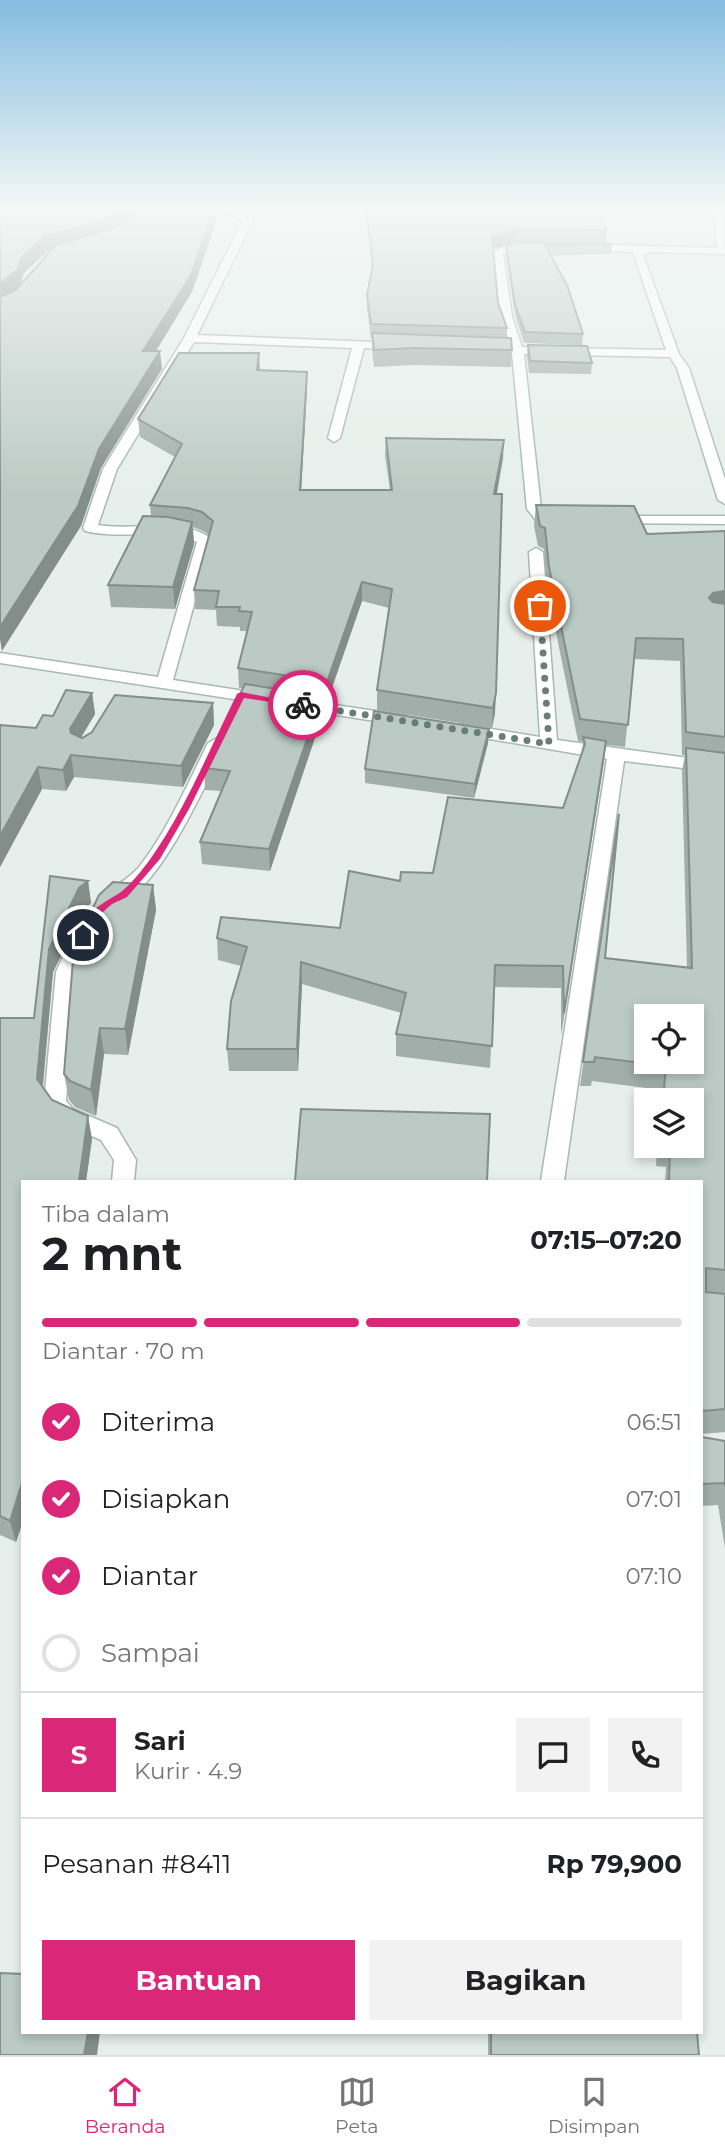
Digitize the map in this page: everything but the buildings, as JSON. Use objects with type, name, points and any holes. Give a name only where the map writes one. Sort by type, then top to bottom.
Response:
[{"type":"street","points":[[164,683],[205,540],[185,533],[108,533],[90,528],[110,469],[190,338],[207,304]]},
{"type":"street","points":[[504,304],[518,351],[534,509],[540,516],[552,520],[566,520]]},
{"type":"street","points":[[655,304],[673,354],[683,369],[725,500]]},
{"type":"street","points":[[190,338],[412,346]]},
{"type":"street","points":[[334,438],[359,344]]},
{"type":"street","points":[[465,349],[673,354]]},
{"type":"street","points":[[593,520],[725,520]]},
{"type":"street","points":[[536,552],[549,744]]},
{"type":"street","points":[[0,658],[125,684],[164,683],[419,722]]},
{"type":"street","points":[[123,1180],[125,1160],[108,1134],[65,1115],[55,1102],[66,972],[92,916],[108,902],[123,895],[155,859],[184,809],[241,694]]},
{"type":"street","points":[[444,726],[616,755],[725,768]]},
{"type":"street","points":[[554,1180],[616,755]]},
{"type":"way so far","points":[[303,705],[549,744],[540,606]]},
{"type":"route","points":[[83,935],[92,916],[108,902],[123,895],[155,859],[184,809],[241,694],[303,705]]}]
